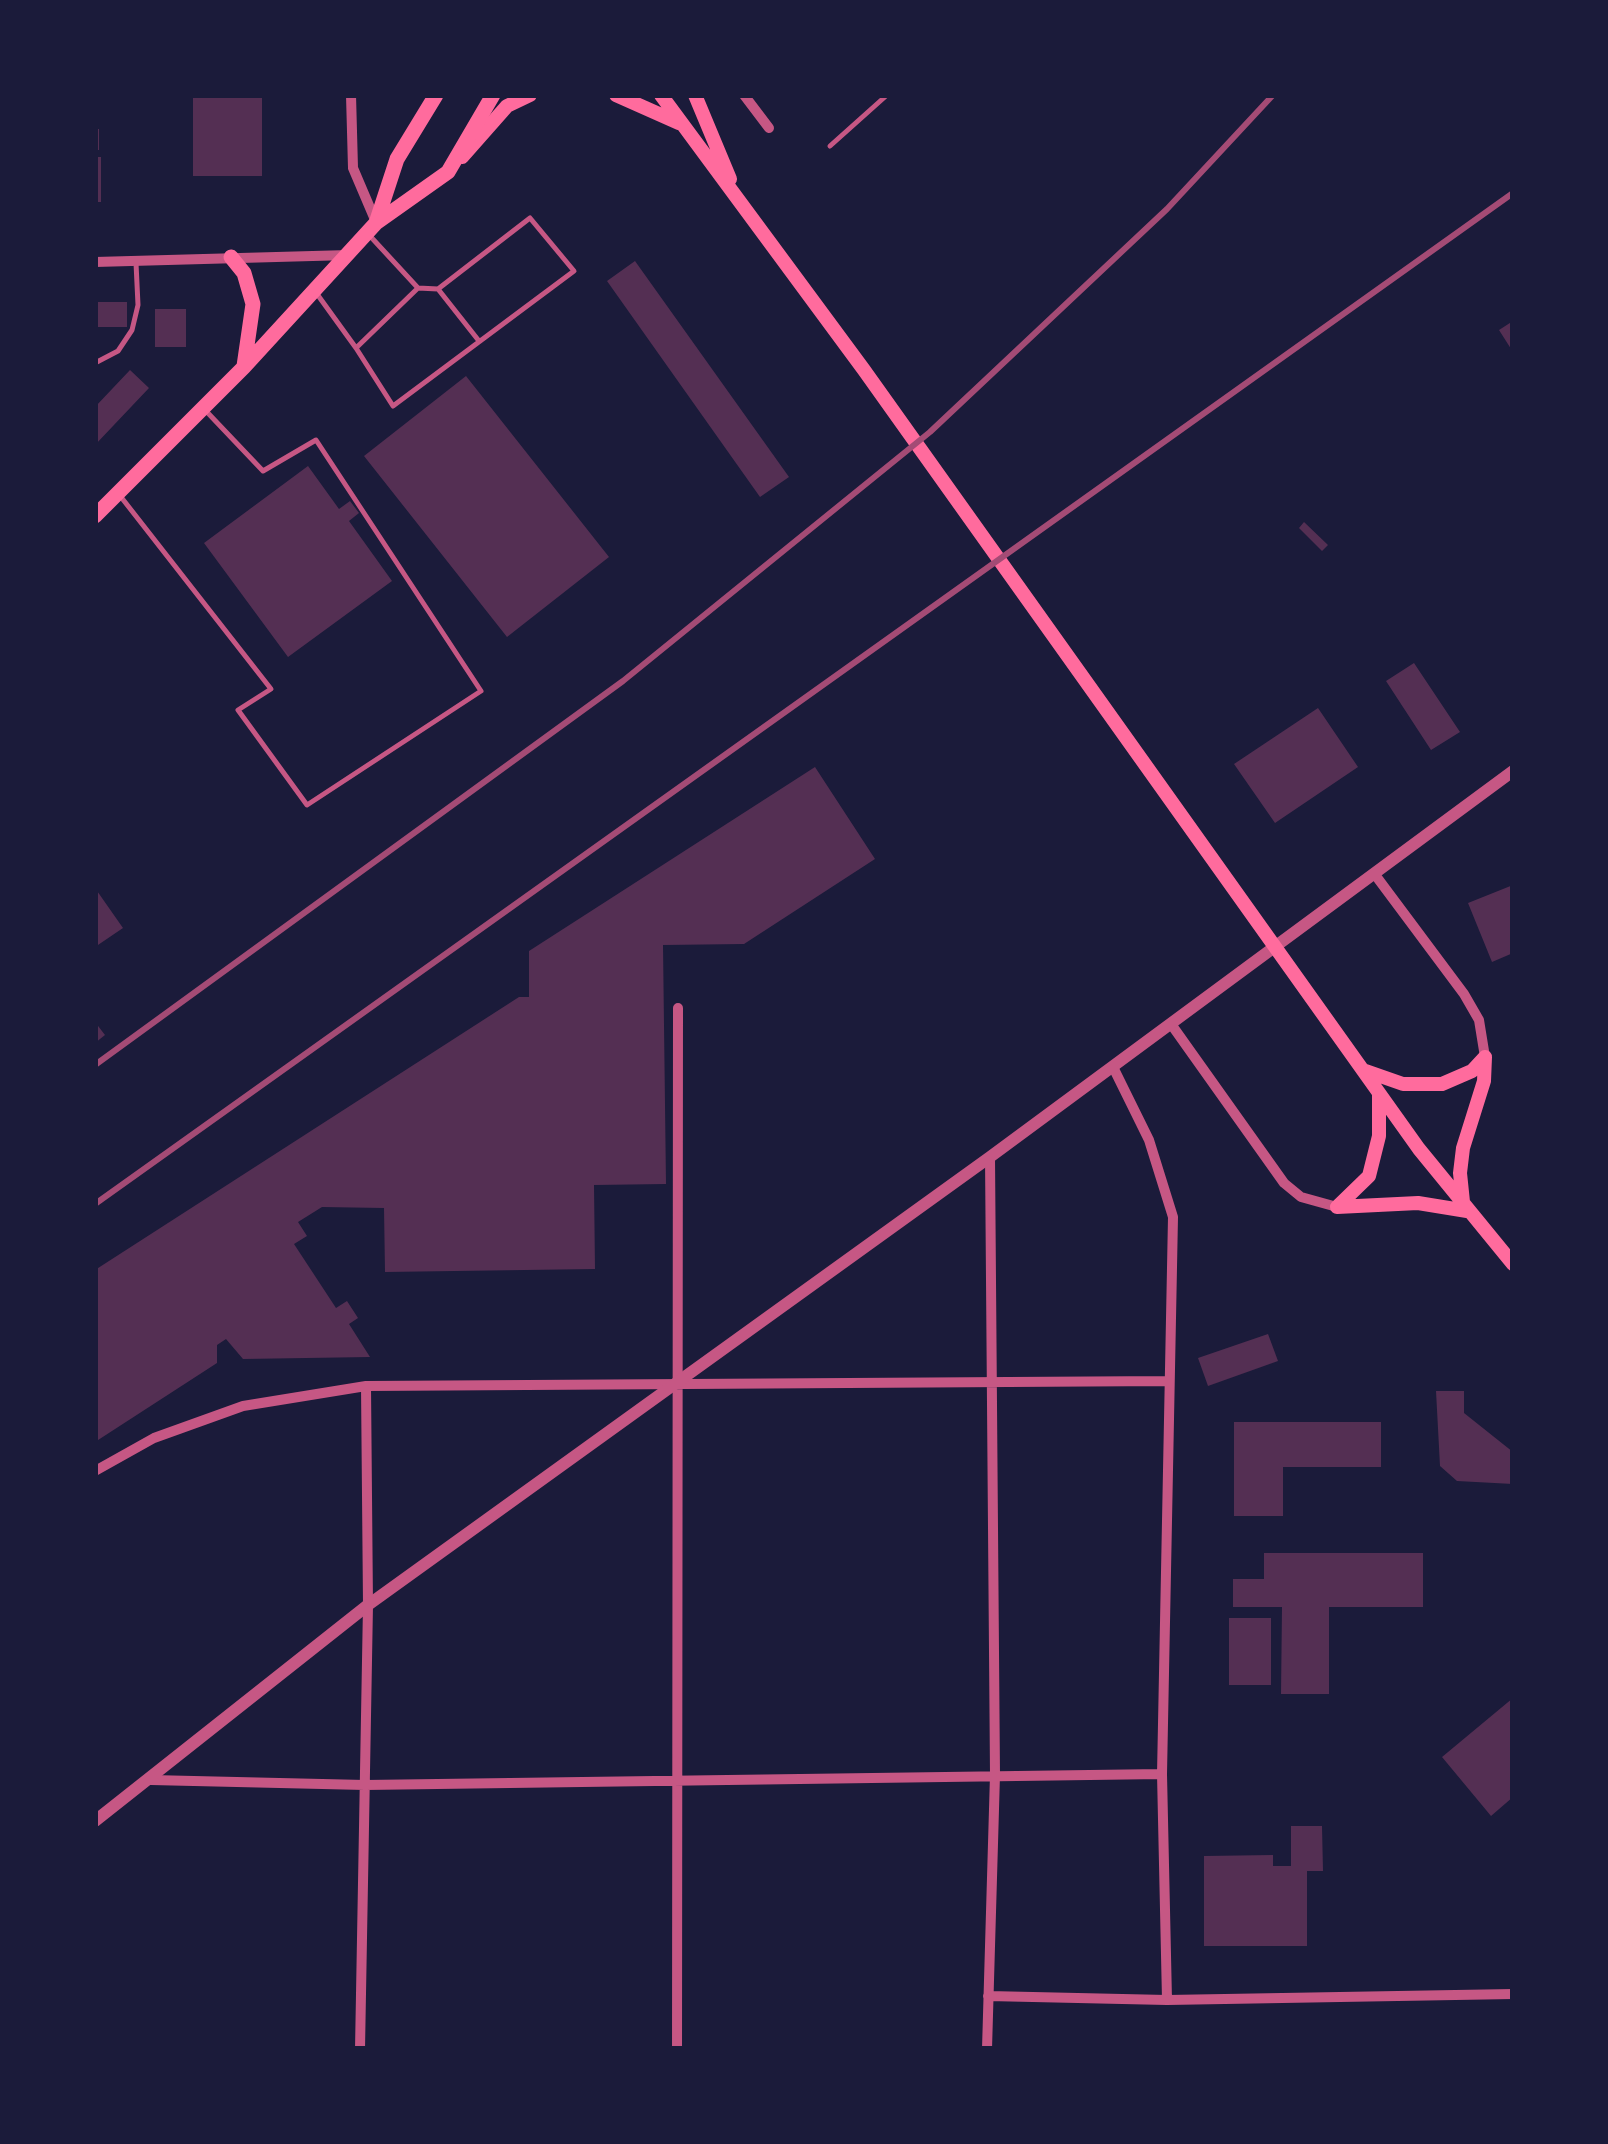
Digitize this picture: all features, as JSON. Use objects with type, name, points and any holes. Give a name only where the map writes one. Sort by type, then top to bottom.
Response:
[{"type":"main road","points":[[372,228],[397,159],[436,95]]},
{"type":"main road","points":[[448,172],[493,95]]},
{"type":"main road","points":[[95,516],[244,368],[372,228],[448,172],[507,106],[530,95]]},
{"type":"main road","points":[[616,95],[682,124]]},
{"type":"main road","points":[[661,95],[864,370],[1379,1094],[1513,1264]]},
{"type":"main road","points":[[694,95],[738,198]]},
{"type":"main road","points":[[231,257],[244,273],[253,304],[244,368]]},
{"type":"main road","points":[[1362,1070],[1403,1084],[1442,1084],[1472,1071],[1486,1056]]},
{"type":"main road","points":[[1466,1209],[1462,1160],[1484,1080],[1486,1056]]},
{"type":"main road","points":[[1337,1207],[1369,1176],[1380,1136],[1379,1094]]},
{"type":"main road","points":[[1337,1207],[1418,1203],[1466,1209]]},
{"type":"street","points":[[351,95],[352,168],[372,228]]},
{"type":"street","points":[[744,95],[769,128]]},
{"type":"street","points":[[95,262],[350,255]]},
{"type":"street","points":[[95,1820],[151,1780],[368,1605],[990,1158],[1513,771]]},
{"type":"street","points":[[1376,876],[1464,994],[1479,1020],[1486,1056]]},
{"type":"street","points":[[677,2049],[678,1008]]},
{"type":"street","points":[[1172,1024],[1284,1183],[1301,1197],[1337,1207]]},
{"type":"street","points":[[1114,1067],[1149,1140],[1173,1217],[1162,1774],[1167,2000]]},
{"type":"street","points":[[987,2049],[994,1776],[990,1158]]},
{"type":"street","points":[[95,1471],[154,1438],[243,1406],[366,1386],[1169,1381]]},
{"type":"street","points":[[360,2049],[368,1605],[366,1386]]},
{"type":"street","points":[[151,1780],[366,1785],[677,1777],[1162,1774]]},
{"type":"street","points":[[988,1996],[1167,2000],[1513,1994]]},
{"type":"lane","points":[[830,146],[888,95]]},
{"type":"lane","points":[[315,292],[393,406],[574,271],[530,218],[438,289],[418,288],[356,348]]},
{"type":"lane","points":[[372,228],[418,288]]},
{"type":"lane","points":[[95,363],[118,351],[132,330],[138,306],[136,260]]},
{"type":"lane","points":[[438,289],[480,341]]},
{"type":"lane","points":[[119,494],[271,689],[238,710],[307,806],[481,691],[316,440],[263,471],[204,408]]},
{"type":"building","points":[[193,95],[262,95],[262,176],[193,176]]},
{"type":"building","points":[[95,129],[99,129],[99,150],[95,150]]},
{"type":"building","points":[[95,157],[101,157],[101,202],[95,202]]},
{"type":"building","points":[[635,261],[789,477],[760,497],[607,281]]},
{"type":"building","points":[[95,302],[127,302],[127,327],[95,327]]},
{"type":"building","points":[[155,309],[186,309],[186,347],[155,347]]},
{"type":"building","points":[[1513,321],[1513,352],[1499,330]]},
{"type":"building","points":[[130,370],[149,388],[95,445],[95,407]]},
{"type":"building","points":[[466,376],[609,557],[507,637],[364,456]]},
{"type":"building","points":[[308,466],[339,509],[350,501],[359,513],[349,521],[392,581],[288,657],[204,543]]},
{"type":"building","points":[[1304,522],[1328,545],[1322,551],[1299,528]]},
{"type":"building","points":[[1414,663],[1460,732],[1431,750],[1386,681]]},
{"type":"building","points":[[1318,708],[1358,767],[1275,823],[1234,764]]},
{"type":"building","points":[[815,767],[875,859],[744,944],[663,945],[666,1184],[594,1185],[595,1269],[385,1272],[384,1208],[322,1207],[298,1222],[307,1236],[294,1244],[336,1308],[347,1301],[358,1318],[349,1324],[370,1357],[243,1359],[226,1339],[217,1345],[217,1363],[95,1442],[95,1270],[519,997],[529,997],[529,951]]},
{"type":"building","points":[[1513,885],[1513,953],[1492,962],[1468,903]]},
{"type":"building","points":[[95,888],[123,928],[95,947]]},
{"type":"building","points":[[95,1022],[105,1035],[95,1043]]},
{"type":"building","points":[[1268,1334],[1278,1361],[1208,1386],[1198,1358]]},
{"type":"building","points":[[1436,1391],[1464,1391],[1464,1413],[1513,1452],[1513,1484],[1457,1481],[1440,1466]]},
{"type":"building","points":[[1234,1422],[1381,1422],[1381,1467],[1283,1467],[1283,1516],[1234,1516]]},
{"type":"building","points":[[1264,1553],[1423,1553],[1423,1607],[1329,1607],[1329,1694],[1281,1694],[1282,1607],[1233,1607],[1233,1579],[1264,1579]]},
{"type":"building","points":[[1229,1618],[1271,1618],[1271,1685],[1229,1685]]},
{"type":"building","points":[[1513,1698],[1513,1797],[1491,1816],[1442,1757]]},
{"type":"building","points":[[1291,1826],[1322,1826],[1323,1871],[1307,1871],[1307,1946],[1204,1946],[1204,1856],[1273,1855],[1273,1866],[1291,1866]]},
{"type":"railway","points":[[95,1065],[623,681],[930,432],[1167,209],[1273,95]]},
{"type":"railway","points":[[95,1204],[1513,193]]}]
